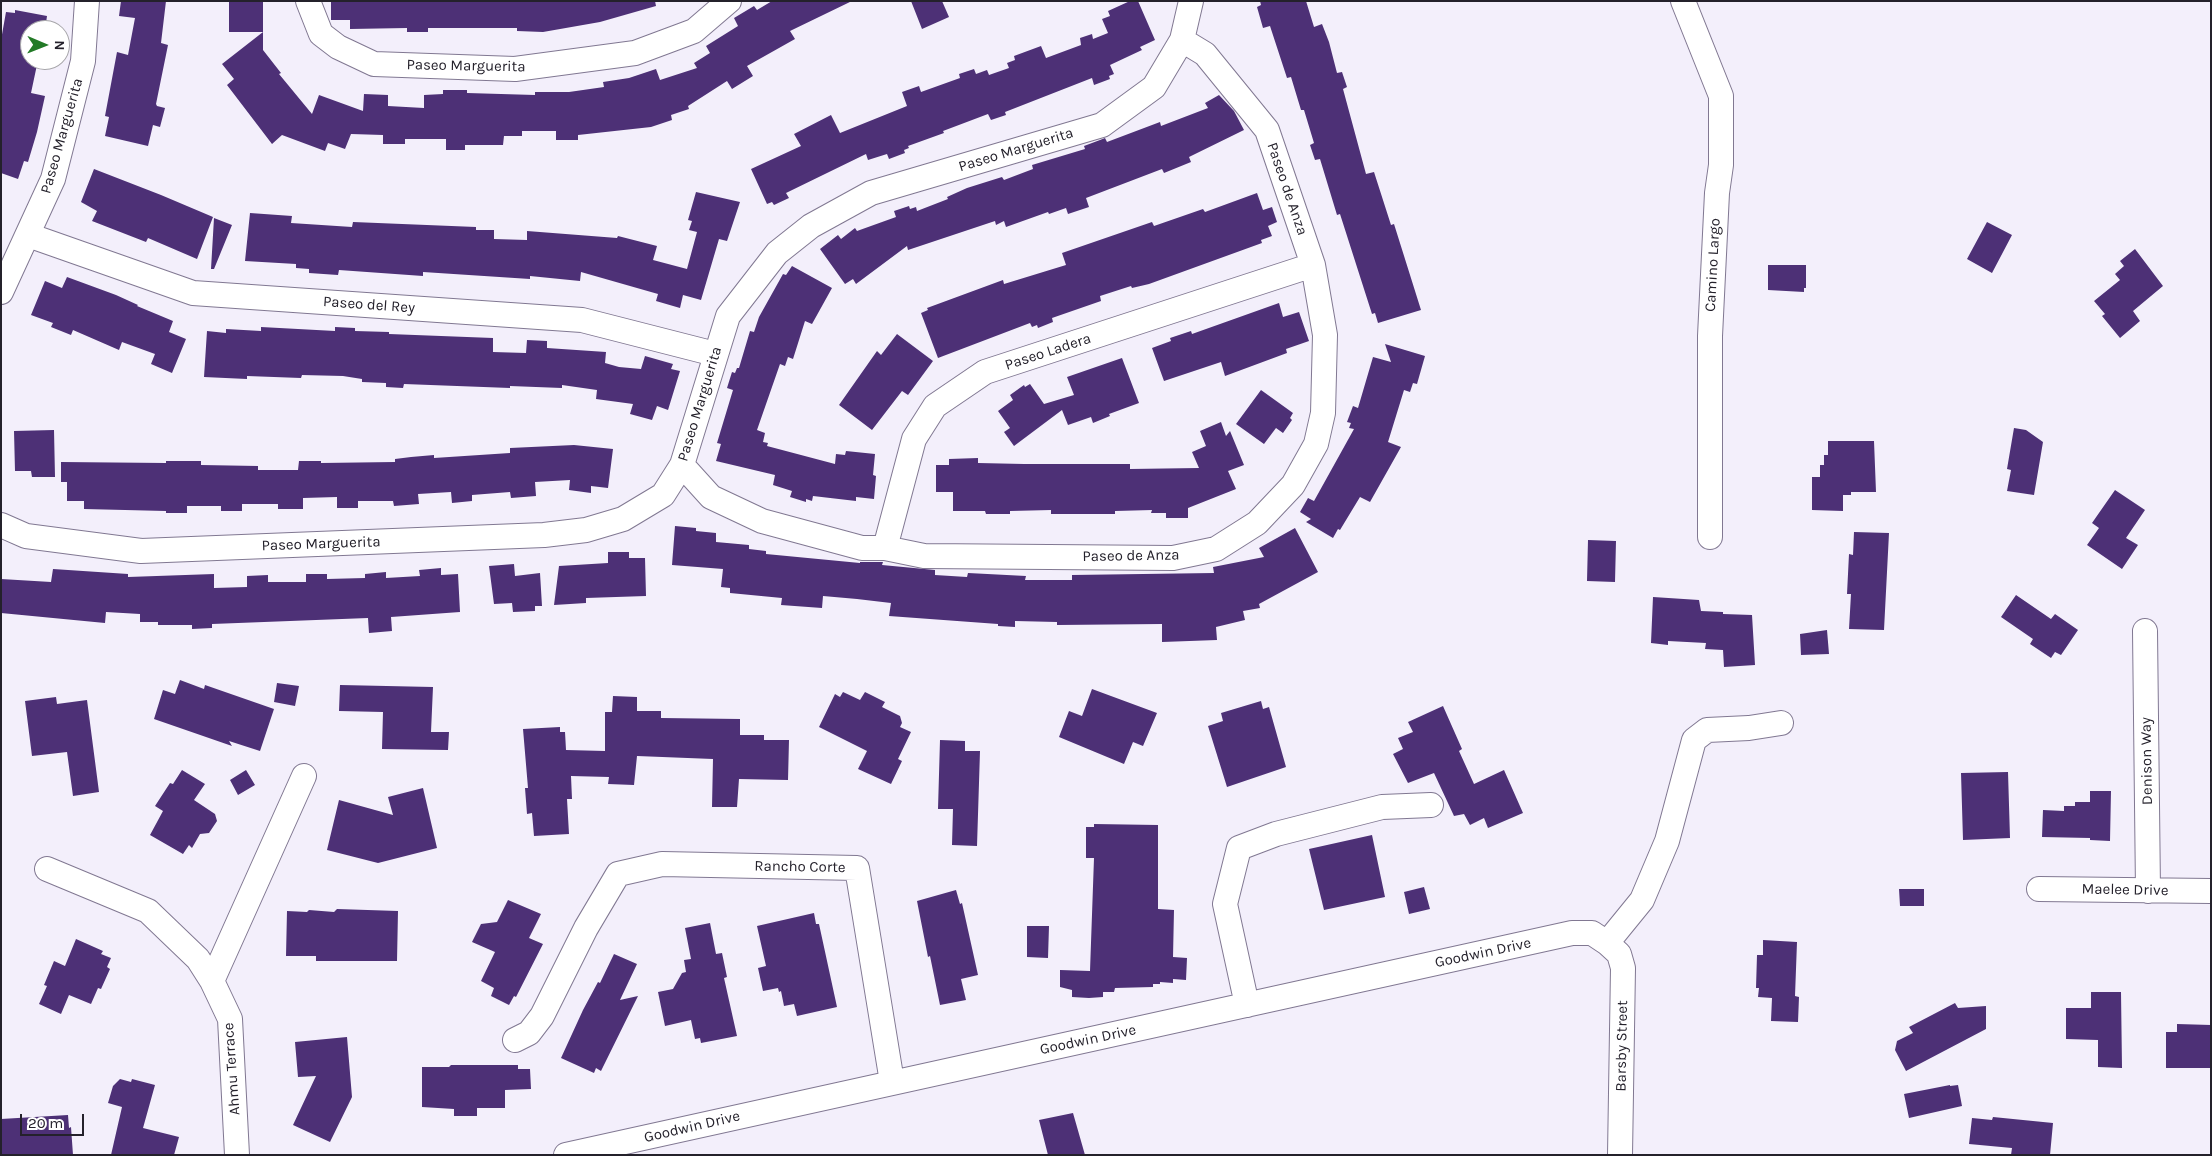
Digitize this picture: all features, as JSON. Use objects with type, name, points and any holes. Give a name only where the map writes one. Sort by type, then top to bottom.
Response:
[{"type":"street","name":"Paseo Marguerita","points":[[1,292],[53,179],[83,61],[87,1]]},
{"type":"street","name":"Paseo Marguerita","points":[[308,1],[320,34],[338,47],[374,64],[515,69],[636,53],[694,31],[729,1]]},
{"type":"street","name":"Paseo Marguerita","points":[[1,525],[26,536],[141,551],[544,535],[586,530],[623,519],[663,495],[682,465],[728,316],[777,253],[811,226],[871,193],[1102,124],[1154,87],[1182,40],[1191,1]]},
{"type":"street","name":"Camino Largo","points":[[1683,1],[1721,96],[1721,164],[1717,193],[1710,336],[1710,537]]},
{"type":"street","name":"Paseo de Anza","points":[[682,465],[711,497],[757,519],[862,548],[885,548],[924,556],[1173,558],[1216,549],[1257,523],[1293,485],[1316,444],[1323,413],[1326,335],[1313,265],[1267,130],[1205,54],[1182,40]]},
{"type":"street","name":"Paseo del Rey","points":[[28,235],[193,293],[582,320],[715,354]]},
{"type":"street","name":"Paseo Ladera","points":[[885,548],[914,440],[935,406],[986,372],[1313,265]]},
{"type":"street","name":"Denison Way","points":[[2145,631],[2148,891]]},
{"type":"street","points":[[1607,943],[1642,900],[1649,884],[1667,841],[1694,740],[1707,730],[1749,728],[1781,723]]},
{"type":"street","points":[[212,982],[304,776]]},
{"type":"street","points":[[1247,1005],[1225,904],[1238,848],[1276,834],[1382,807],[1432,805]]},
{"type":"street","name":"Rancho Corte","points":[[515,1040],[529,1033],[542,1016],[586,928],[618,874],[662,864],[857,868],[892,1082]]},
{"type":"street","name":"Ahmu Terrace","points":[[47,869],[148,911],[198,959],[212,982],[230,1019],[237,1155]]},
{"type":"street","name":"Maelee Drive","points":[[2040,889],[2211,891]]},
{"type":"street","name":"Goodwin Drive","points":[[566,1155],[1572,933],[1592,934],[1607,943]]},
{"type":"street","name":"Barsby Street","points":[[1607,943],[1619,954],[1623,968],[1620,1155]]},
{"type":"building","points":[[121,1],[166,1],[161,43],[168,45],[156,104],[165,108],[160,127],[153,125],[148,146],[105,136],[109,117],[105,116],[117,52],[128,55],[135,18],[119,16]]},
{"type":"building","points":[[229,1],[263,1],[263,32],[229,32]]},
{"type":"building","points":[[331,1],[655,1],[656,6],[600,22],[543,32],[517,31],[517,28],[428,28],[428,32],[407,32],[407,28],[350,29],[350,20],[331,20]]},
{"type":"building","points":[[772,1],[852,1],[790,31],[795,39],[747,66],[753,76],[732,89],[727,81],[688,106],[689,109],[671,115],[672,120],[651,127],[578,135],[578,140],[556,140],[556,131],[522,131],[522,136],[504,136],[503,145],[465,145],[465,150],[446,150],[446,139],[405,139],[405,144],[383,144],[383,135],[351,134],[345,149],[328,143],[325,151],[282,135],[272,144],[227,85],[234,79],[222,64],[263,32],[263,50],[281,73],[279,74],[312,114],[319,95],[363,111],[364,94],[388,95],[388,106],[424,108],[424,95],[443,94],[443,90],[467,90],[467,93],[535,95],[535,92],[569,92],[604,87],[603,82],[629,78],[656,69],[660,80],[697,68],[694,63],[710,53],[706,46],[738,26],[734,18],[754,6],[757,10]]},
{"type":"building","points":[[911,1],[942,1],[949,17],[922,29]]},
{"type":"building","points":[[1130,1],[1138,1],[1155,40],[1140,47],[1142,50],[1110,65],[1114,74],[1109,76],[1110,79],[1094,85],[1092,78],[1005,112],[1006,115],[991,120],[988,114],[908,146],[909,148],[904,150],[905,153],[889,159],[887,154],[868,160],[866,154],[786,193],[789,198],[774,205],[772,202],[767,204],[751,169],[801,146],[794,134],[831,115],[840,133],[907,106],[902,92],[919,86],[921,92],[960,78],[959,74],[974,69],[976,74],[987,70],[989,75],[1009,68],[1007,63],[1015,60],[1014,56],[1041,46],[1046,58],[1081,45],[1080,38],[1092,34],[1093,39],[1108,33],[1102,19],[1110,16],[1108,11]]},
{"type":"building","points":[[1260,1],[1306,1],[1314,27],[1322,24],[1337,73],[1342,72],[1347,87],[1343,89],[1366,174],[1374,172],[1391,225],[1394,224],[1421,310],[1378,323],[1375,313],[1372,314],[1340,214],[1337,215],[1320,159],[1315,160],[1310,145],[1314,143],[1304,110],[1301,110],[1291,77],[1287,78],[1270,26],[1263,28],[1257,7],[1261,5]]},
{"type":"building","points":[[15,10],[47,16],[46,20],[20,20],[20,70],[36,70],[31,93],[45,96],[28,162],[24,161],[18,179],[1,173],[1,40],[6,12],[15,13]]},
{"type":"building","points":[[1219,95],[1234,111],[1244,130],[1189,157],[1191,162],[1164,173],[1162,169],[1086,198],[1089,207],[1068,214],[1066,208],[1049,214],[1048,212],[1006,227],[1004,221],[996,225],[995,221],[908,250],[907,246],[856,284],[853,279],[845,284],[820,249],[838,235],[841,239],[855,228],[857,231],[896,217],[894,211],[909,206],[910,209],[916,207],[917,211],[948,199],[947,197],[967,188],[1002,177],[1004,180],[1033,169],[1032,165],[1085,149],[1084,146],[1105,138],[1107,142],[1160,122],[1161,126],[1208,108],[1205,103]]},
{"type":"building","points":[[94,169],[213,217],[197,259],[148,238],[146,242],[92,221],[97,211],[81,202]]},
{"type":"building","points":[[696,192],[740,202],[727,241],[719,239],[701,300],[683,295],[680,308],[656,301],[658,294],[581,272],[580,281],[530,276],[530,279],[423,272],[423,276],[339,270],[338,275],[309,273],[309,269],[296,268],[296,264],[245,261],[250,213],[292,216],[291,223],[352,227],[353,222],[476,227],[476,230],[494,230],[494,239],[527,240],[527,231],[617,238],[618,236],[657,246],[653,260],[687,269],[697,232],[689,230],[692,221],[688,220]]},
{"type":"building","points":[[1257,193],[1263,210],[1272,207],[1277,222],[1268,226],[1272,236],[1261,240],[1262,243],[1149,284],[1132,288],[1131,286],[1100,296],[1101,301],[1052,318],[1053,322],[1038,328],[1037,325],[1032,327],[1030,323],[938,358],[921,313],[928,310],[927,308],[1003,280],[1004,284],[1066,265],[1062,253],[1152,222],[1154,226],[1203,209],[1205,212]]},
{"type":"building","points":[[214,218],[232,225],[214,269],[211,269]]},
{"type":"building","points":[[1987,222],[2012,235],[1992,273],[1967,259]]},
{"type":"building","points":[[2135,249],[2163,286],[2133,311],[2140,321],[2120,338],[2102,316],[2105,314],[2094,301],[2120,280],[2115,274],[2124,266],[2120,261]]},
{"type":"building","points":[[1768,265],[1806,265],[1806,288],[1804,288],[1804,292],[1768,290]]},
{"type":"building","points":[[792,266],[832,288],[812,324],[805,321],[793,359],[788,357],[785,366],[780,364],[757,430],[765,433],[763,442],[768,443],[767,446],[835,464],[836,454],[845,455],[846,451],[875,454],[873,475],[876,476],[874,499],[856,497],[856,501],[813,496],[812,501],[806,499],[806,502],[790,497],[792,491],[773,485],[775,475],[716,461],[721,444],[717,443],[733,390],[727,388],[732,372],[735,373],[737,368],[739,368],[750,331],[754,332],[759,317],[783,274],[786,275]]},
{"type":"building","points":[[67,277],[116,295],[173,321],[169,332],[186,339],[172,373],[151,364],[155,354],[122,342],[119,350],[73,330],[71,335],[51,327],[53,323],[31,315],[45,281],[62,288]]},
{"type":"building","points":[[1279,303],[1283,317],[1299,312],[1309,341],[1286,349],[1287,353],[1225,376],[1221,362],[1164,381],[1152,348],[1171,341],[1170,338],[1191,331],[1192,334]]},
{"type":"building","points":[[261,327],[335,331],[335,327],[355,328],[355,331],[389,332],[389,334],[493,338],[493,352],[526,353],[527,340],[547,341],[547,348],[606,352],[605,363],[619,367],[641,369],[645,356],[673,364],[671,369],[680,371],[668,410],[657,406],[652,420],[630,414],[633,404],[596,399],[597,390],[562,385],[562,388],[510,386],[510,388],[404,384],[403,388],[386,387],[386,383],[362,382],[362,379],[343,376],[302,375],[301,378],[247,376],[247,379],[204,377],[207,331],[226,333],[226,329],[261,331]]},
{"type":"building","points":[[897,334],[933,361],[908,395],[902,391],[872,430],[839,405],[877,351],[881,355]]},
{"type":"building","points":[[1385,344],[1425,356],[1417,384],[1413,383],[1410,392],[1404,390],[1388,442],[1401,447],[1370,502],[1360,497],[1333,538],[1306,522],[1311,519],[1300,512],[1308,498],[1314,501],[1354,429],[1349,428],[1351,423],[1347,422],[1353,406],[1358,408],[1373,357],[1391,362]]},
{"type":"building","points":[[1122,358],[1139,403],[1109,414],[1110,416],[1093,423],[1091,417],[1068,425],[1062,410],[1014,446],[1004,432],[1010,428],[998,411],[1013,400],[1010,395],[1024,385],[1025,387],[1030,384],[1044,404],[1074,395],[1067,377]]},
{"type":"building","points":[[1261,390],[1293,413],[1290,418],[1292,420],[1283,433],[1276,428],[1264,444],[1236,424]]},
{"type":"building","points":[[1221,422],[1226,436],[1230,431],[1244,465],[1228,471],[1236,489],[1188,508],[1188,518],[1166,518],[1166,513],[1151,513],[1152,510],[1115,511],[1115,514],[1051,514],[1051,510],[1010,511],[1010,514],[986,514],[985,511],[953,511],[953,492],[936,492],[936,465],[949,465],[949,459],[978,458],[978,463],[1130,464],[1130,469],[1199,468],[1192,452],[1206,446],[1200,431]]},
{"type":"building","points":[[2014,428],[2026,430],[2043,442],[2034,495],[2007,491],[2011,470],[2007,469]]},
{"type":"building","points":[[54,430],[55,477],[32,477],[31,471],[15,471],[14,431]]},
{"type":"building","points":[[1828,441],[1874,441],[1876,492],[1851,492],[1851,495],[1843,495],[1843,511],[1812,510],[1812,477],[1820,477],[1820,465],[1824,465],[1824,455],[1828,455]]},
{"type":"building","points":[[574,445],[613,449],[608,488],[591,486],[591,493],[569,490],[570,480],[535,482],[536,496],[511,498],[510,492],[472,495],[472,501],[452,503],[451,492],[418,494],[419,504],[394,506],[393,501],[358,501],[358,508],[337,508],[337,497],[303,498],[303,509],[278,509],[278,504],[242,504],[242,511],[221,511],[221,506],[187,506],[187,513],[166,513],[166,511],[84,509],[84,501],[67,501],[67,482],[61,482],[61,462],[166,463],[166,461],[201,461],[201,465],[258,466],[258,470],[298,470],[299,461],[321,461],[321,463],[395,462],[395,459],[411,457],[434,455],[434,458],[510,453],[510,448]]},
{"type":"building","points":[[2115,490],[2145,510],[2126,538],[2138,545],[2122,569],[2087,545],[2099,528],[2092,523]]},
{"type":"building","points":[[675,526],[696,528],[696,531],[716,533],[716,542],[749,545],[749,549],[766,551],[766,554],[860,563],[883,562],[882,565],[935,570],[935,575],[967,577],[968,573],[1026,576],[1025,580],[1072,580],[1072,575],[1214,573],[1213,567],[1264,557],[1259,548],[1295,528],[1318,572],[1259,604],[1260,608],[1243,611],[1245,620],[1216,627],[1217,640],[1162,642],[1162,624],[1057,625],[1057,622],[1015,621],[1015,627],[998,626],[998,624],[889,616],[891,603],[823,596],[822,608],[781,605],[782,598],[730,593],[730,588],[721,587],[723,569],[672,565]]},
{"type":"building","points":[[1854,532],[1889,533],[1884,630],[1849,629],[1851,594],[1847,594],[1849,554],[1853,555]]},
{"type":"building","points":[[1588,540],[1616,541],[1615,582],[1587,581]]},
{"type":"building","points":[[608,552],[629,552],[629,558],[645,558],[646,596],[586,598],[586,603],[554,605],[559,566],[608,563]]},
{"type":"building","points":[[514,564],[515,576],[540,573],[542,606],[535,606],[535,611],[513,612],[512,603],[494,604],[489,566]]},
{"type":"building","points":[[441,568],[441,575],[458,574],[460,612],[391,617],[392,631],[369,633],[368,618],[212,624],[212,628],[192,629],[192,625],[158,625],[158,622],[140,622],[140,614],[106,612],[105,623],[1,613],[1,579],[51,582],[53,569],[128,574],[128,577],[214,574],[214,588],[247,587],[247,576],[268,575],[268,582],[306,582],[306,574],[327,574],[327,579],[365,578],[365,574],[386,572],[386,578],[420,576],[419,570]]},
{"type":"building","points":[[2016,595],[2051,619],[2055,614],[2078,630],[2061,655],[2055,652],[2051,658],[2030,644],[2033,639],[2001,617]]},
{"type":"building","points":[[1653,597],[1699,600],[1701,611],[1752,615],[1755,665],[1724,667],[1723,650],[1705,649],[1706,643],[1668,641],[1668,645],[1651,643]]},
{"type":"building","points":[[1827,630],[1829,654],[1801,655],[1800,634]]},
{"type":"building","points":[[180,680],[204,689],[205,685],[274,709],[260,751],[229,741],[232,746],[154,719],[163,690],[175,694]]},
{"type":"building","points":[[277,683],[299,686],[295,706],[274,702]]},
{"type":"building","points":[[340,685],[433,687],[431,732],[449,732],[448,750],[382,749],[383,712],[339,711]]},
{"type":"building","points":[[1092,689],[1157,713],[1143,746],[1133,742],[1124,764],[1059,737],[1069,711],[1082,716]]},
{"type":"building","points":[[843,692],[860,700],[865,692],[885,702],[882,707],[900,716],[902,723],[900,727],[911,732],[898,759],[902,761],[891,784],[858,769],[867,751],[819,727],[835,694],[840,697]]},
{"type":"building","points":[[613,696],[637,697],[637,711],[661,711],[661,718],[740,719],[740,735],[764,735],[764,740],[789,740],[788,780],[739,779],[737,807],[712,807],[713,759],[637,756],[634,785],[608,784],[609,777],[571,776],[572,799],[567,799],[569,834],[534,836],[532,813],[527,814],[525,788],[528,788],[523,729],[560,727],[560,732],[565,732],[566,750],[605,751],[605,712],[612,712]]},
{"type":"building","points":[[56,697],[57,704],[87,700],[99,792],[73,796],[67,752],[32,756],[25,701]]},
{"type":"building","points":[[1261,701],[1263,709],[1269,707],[1286,767],[1227,787],[1208,726],[1223,721],[1221,713]]},
{"type":"building","points":[[1443,706],[1462,749],[1459,751],[1474,784],[1504,770],[1523,813],[1488,828],[1484,818],[1470,825],[1464,814],[1454,816],[1434,773],[1408,783],[1393,754],[1403,749],[1398,738],[1413,732],[1408,722]]},
{"type":"building","points":[[940,740],[965,741],[965,751],[980,751],[977,846],[952,845],[953,809],[938,809]]},
{"type":"building","points":[[182,770],[205,784],[194,800],[215,814],[217,821],[209,833],[200,834],[192,848],[189,845],[183,854],[150,835],[163,811],[155,806],[170,783],[173,784]]},
{"type":"building","points":[[246,770],[255,785],[238,795],[230,780]]},
{"type":"building","points":[[2008,772],[2010,838],[1963,840],[1961,773]]},
{"type":"building","points":[[423,788],[437,848],[378,863],[327,850],[339,800],[393,815],[388,797]]},
{"type":"building","points":[[2090,791],[2111,791],[2110,841],[2090,840],[2090,838],[2042,837],[2043,810],[2064,811],[2064,806],[2075,806],[2075,802],[2090,802]]},
{"type":"building","points":[[1094,824],[1158,825],[1158,909],[1174,910],[1173,957],[1187,958],[1186,980],[1173,979],[1173,983],[1160,982],[1160,984],[1153,984],[1153,987],[1115,988],[1114,992],[1103,992],[1103,997],[1089,998],[1072,997],[1072,990],[1060,987],[1060,970],[1090,971],[1094,858],[1086,858],[1086,827],[1094,827]]},
{"type":"building","points":[[1372,835],[1385,897],[1324,910],[1309,849]]},
{"type":"building","points":[[1424,887],[1430,909],[1409,914],[1404,892]]},
{"type":"building","points":[[1899,889],[1924,889],[1924,906],[1900,906]]},
{"type":"building","points":[[956,890],[960,904],[962,903],[978,975],[961,979],[966,1000],[940,1005],[917,901]]},
{"type":"building","points":[[508,900],[541,914],[529,938],[543,944],[516,997],[514,996],[509,1005],[491,996],[494,988],[481,981],[495,952],[472,942],[481,924],[497,922]]},
{"type":"building","points":[[337,909],[398,911],[397,961],[316,961],[316,956],[286,956],[287,911],[334,912]]},
{"type":"building","points":[[814,913],[816,924],[819,924],[837,1007],[797,1016],[794,1004],[784,1006],[781,991],[779,992],[778,988],[763,991],[758,968],[766,966],[757,926]]},
{"type":"building","points":[[710,923],[716,954],[722,953],[727,977],[724,978],[737,1036],[701,1043],[700,1038],[695,1039],[691,1020],[665,1026],[658,992],[673,989],[682,973],[686,972],[684,960],[691,959],[685,928]]},
{"type":"building","points":[[1027,926],[1049,926],[1048,958],[1027,957]]},
{"type":"building","points":[[76,939],[103,951],[101,954],[111,958],[107,967],[110,969],[101,989],[98,988],[91,1004],[69,995],[61,1014],[39,1004],[47,986],[44,985],[54,961],[65,966]]},
{"type":"building","points":[[1763,940],[1797,942],[1795,996],[1799,997],[1798,1022],[1771,1021],[1772,998],[1758,997],[1759,988],[1756,988],[1757,955],[1763,955]]},
{"type":"building","points":[[614,954],[637,964],[620,1000],[638,996],[601,1071],[596,1068],[594,1073],[561,1058],[583,1010],[598,982],[600,983]]},
{"type":"building","points":[[2091,992],[2121,992],[2122,1068],[2098,1067],[2098,1040],[2066,1039],[2066,1008],[2091,1008]]},
{"type":"building","points":[[1955,1003],[1958,1008],[1986,1006],[1986,1029],[1906,1071],[1895,1050],[1897,1041],[1913,1033],[1909,1027]]},
{"type":"building","points":[[2177,1024],[2211,1025],[2211,1068],[2166,1068],[2166,1032],[2177,1032]]},
{"type":"building","points":[[347,1037],[352,1097],[330,1142],[293,1125],[316,1076],[298,1077],[295,1042]]},
{"type":"building","points":[[451,1065],[518,1065],[518,1069],[530,1069],[531,1089],[505,1090],[505,1108],[477,1108],[477,1116],[454,1116],[454,1109],[422,1107],[422,1067],[449,1067]]},
{"type":"building","points":[[120,1079],[131,1082],[132,1079],[155,1085],[143,1128],[179,1137],[174,1155],[111,1155],[122,1107],[108,1103],[113,1086]]},
{"type":"building","points":[[1958,1085],[1962,1106],[1909,1118],[1904,1094]]},
{"type":"building","points":[[1073,1113],[1085,1155],[1048,1155],[1039,1120]]},
{"type":"building","points":[[68,1115],[73,1155],[1,1155],[1,1119]]},
{"type":"building","points":[[1993,1117],[2053,1123],[2050,1155],[2011,1155],[2012,1148],[1969,1144],[1972,1118],[1992,1120]]}]
